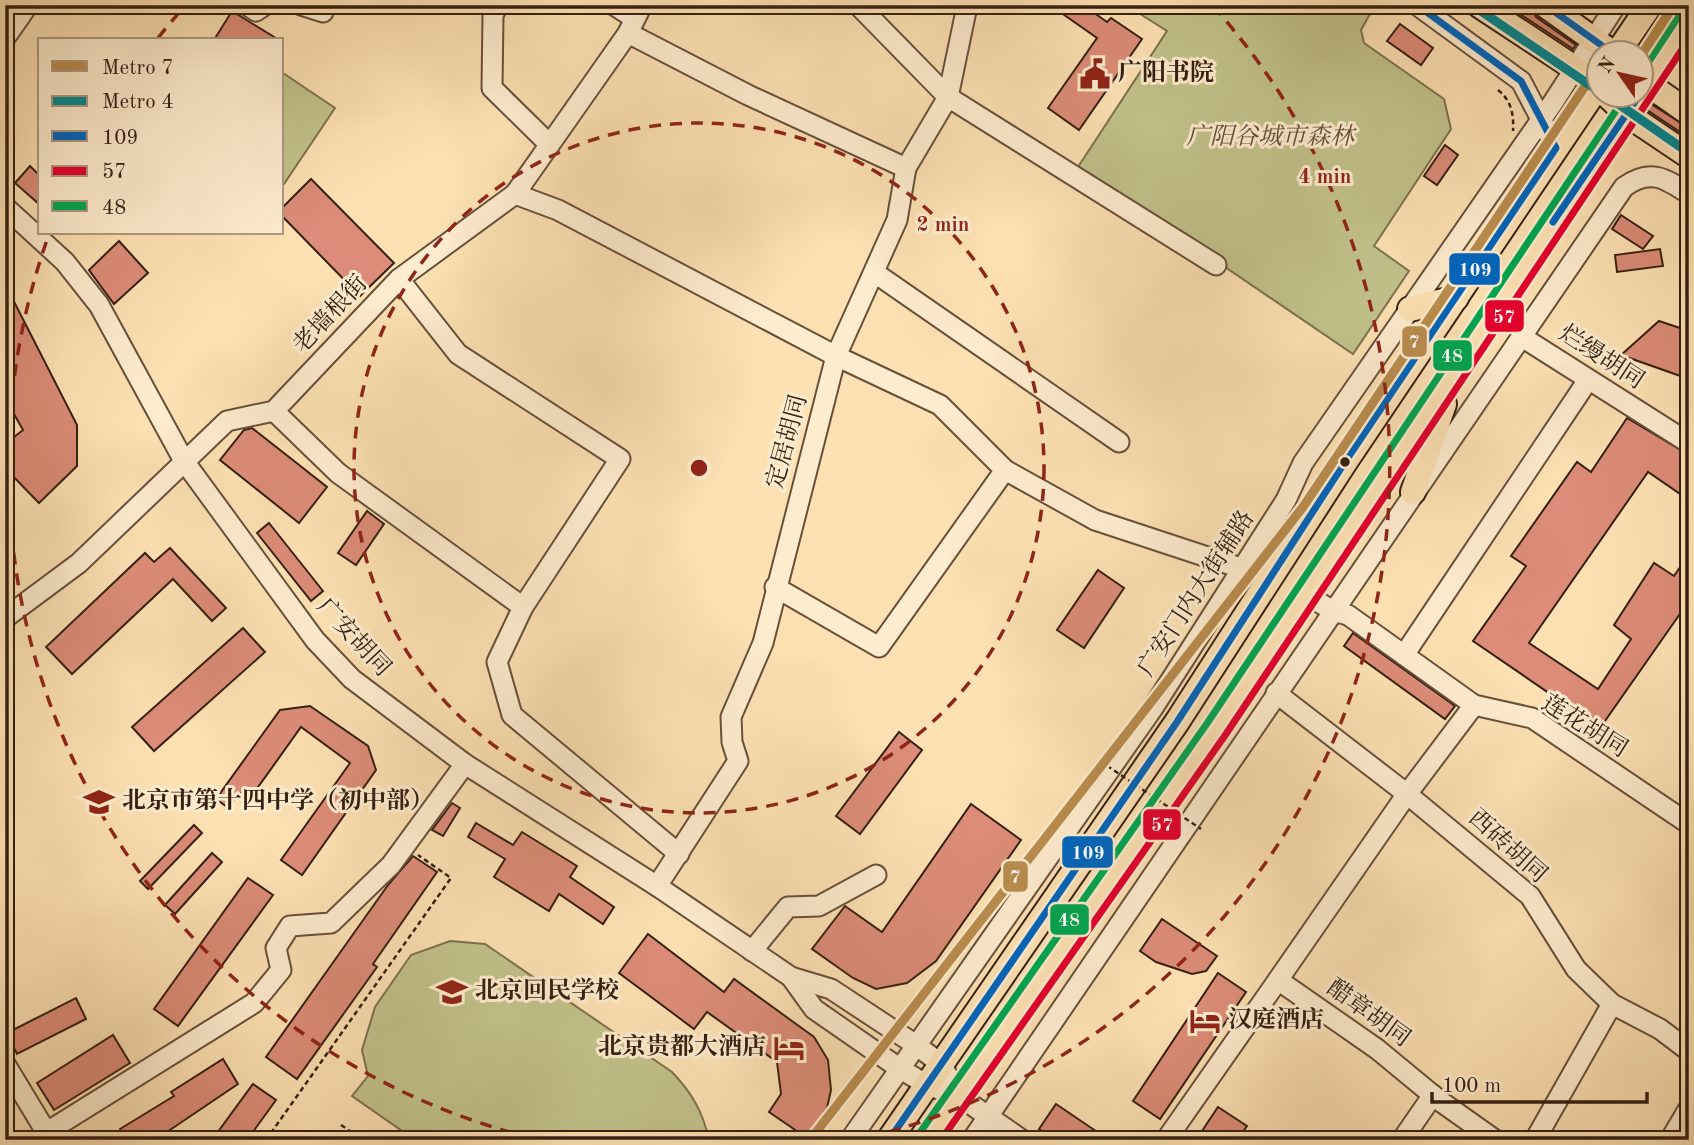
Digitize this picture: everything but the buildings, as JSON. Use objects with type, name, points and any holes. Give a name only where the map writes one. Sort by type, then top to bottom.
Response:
[{"type":"main road","points":[[1479,5],[1586,76]]},
{"type":"main road","points":[[1628,38],[1650,5]]},
{"type":"main road","points":[[1559,8],[1595,38]]},
{"type":"main road","points":[[1656,66],[1689,20]]},
{"type":"main road","points":[[1656,91],[1689,113]]},
{"type":"main road","points":[[889,1140],[1178,722],[1270,578],[1556,148],[1586,107]]},
{"type":"main road","points":[[1621,108],[1689,156]]},
{"type":"main road","points":[[928,1140],[1307,595],[1606,141],[1611,140],[1632,108]]},
{"type":"main road","points":[[1410,309],[1456,298]]},
{"type":"main road","points":[[1413,492],[1457,367]]},
{"type":"street","points":[[5,38],[28,5]]},
{"type":"street","points":[[247,5],[256,11],[265,5]]},
{"type":"street","points":[[301,5],[323,12]]},
{"type":"street","points":[[498,5],[493,15],[492,88],[549,144]]},
{"type":"street","points":[[614,5],[748,95],[906,168]]},
{"type":"street","points":[[858,5],[948,97],[1216,265]]},
{"type":"street","name":"定居胡同","points":[[657,886],[738,761],[732,742],[731,717],[763,643],[775,587],[836,356],[897,220],[906,168],[948,97],[966,11],[971,5]]},
{"type":"street","points":[[1417,5],[1521,82],[1556,148]]},
{"type":"street","name":"广安门内大街辅路","points":[[1606,38],[1616,5]]},
{"type":"street","name":"老墙根街","points":[[274,411],[399,279],[515,194],[635,19]]},
{"type":"street","name":"广安门内大街辅路","points":[[850,1140],[1085,807],[1244,569],[1286,500],[1303,463],[1576,68],[1586,60]]},
{"type":"street","points":[[1526,143],[1531,101]]},
{"type":"street","points":[[972,1140],[1624,187],[1636,178],[1648,174],[1657,176],[1689,194]]},
{"type":"street","points":[[515,194],[558,210],[836,356],[940,405],[1005,470],[1095,520],[1270,578]]},
{"type":"street","name":"广安胡同","points":[[5,207],[65,262],[99,305],[184,461],[314,640],[352,679],[465,764],[657,886],[791,977],[831,989],[941,1064]]},
{"type":"street","points":[[875,272],[1119,442]]},
{"type":"street","points":[[399,279],[458,354],[620,459],[523,607],[497,662],[512,715],[679,855]]},
{"type":"street","name":"烂缦胡同","points":[[1522,337],[1689,443]]},
{"type":"street","points":[[1404,655],[1588,380]]},
{"type":"street","points":[[5,618],[79,563],[227,421],[274,411],[338,473],[523,607]]},
{"type":"street","points":[[775,587],[880,647],[1005,470]]},
{"type":"street","name":"莲花胡同","points":[[1307,595],[1334,611],[1348,615],[1474,705],[1532,718],[1689,824]]},
{"type":"street","name":"西砖胡同","points":[[1276,693],[1407,794],[1530,897],[1576,969],[1612,1004],[1660,1029],[1689,1051]]},
{"type":"street","points":[[1166,1140],[1407,794],[1474,705]]},
{"type":"street","points":[[5,1065],[49,1136],[254,1003],[281,970],[276,948],[290,926],[331,923],[405,846],[465,764]]},
{"type":"street","points":[[752,951],[788,907],[819,906],[876,874]]},
{"type":"street","name":"广安胡同","points":[[791,977],[814,1009],[927,1085],[959,1096]]},
{"type":"street","name":"醋章胡同","points":[[1278,980],[1377,1049],[1433,1095],[1496,1140]]},
{"type":"street","points":[[1535,1140],[1612,1004]]},
{"type":"street","points":[[941,1064],[959,1096],[1022,1140]]},
{"type":"street","points":[[1402,1140],[1433,1095]]},
{"type":"street","points":[[1670,1140],[1689,1108]]},
{"type":"path","points":[[1100,761],[1201,829]]},
{"type":"path","points":[[266,1140],[451,878],[405,846]]},
{"type":"path","points":[[341,1125],[363,1140]]},
{"type":"green space","name":"广阳谷城市森林","points":[[1126,5],[1371,5],[1374,7],[1361,30],[1364,43],[1444,99],[1451,129],[1374,246],[1409,271],[1353,354],[1078,167],[1167,31]]},
{"type":"green space","points":[[284,74],[335,108],[284,184]]},
{"type":"green space","points":[[450,941],[485,944],[672,1072],[696,1103],[709,1140],[415,1140],[352,1096],[368,1076],[362,1050],[375,1007],[411,955]]},
{"type":"metro line","name":"4","points":[[1472,5],[1586,82]]},
{"type":"metro line","name":"7","points":[[1652,38],[1674,5]]},
{"type":"metro line","name":"7","points":[[810,1140],[1303,507],[1586,85]]},
{"type":"metro line","name":"4","points":[[1624,108],[1689,153]]},
{"type":"transit line","name":"109","points":[[889,1140],[1177,722],[1345,462],[1556,148],[1521,81],[1417,5]]},
{"type":"transit line","name":"109","points":[[1545,5],[1591,38]]},
{"type":"transit line","name":"48","points":[[1656,51],[1680,14]]},
{"type":"transit line","name":"57","points":[[941,1140],[1226,734],[1689,39]]},
{"type":"transit line","name":"48","points":[[919,1134],[1208,722],[1618,108]]},
{"type":"transit line","name":"109","points":[[1553,222],[1630,108]]},
{"type":"place","name":"广阳书院","points":[[1095,74]]},
{"type":"place","name":"北京市第十四中学（初中部）","points":[[99,802]]},
{"type":"place","name":"北京回民学校","points":[[452,992]]},
{"type":"place","name":"汉庭酒店","points":[[1205,1021]]},
{"type":"place","name":"北京贵都大酒店","points":[[789,1048]]}]
